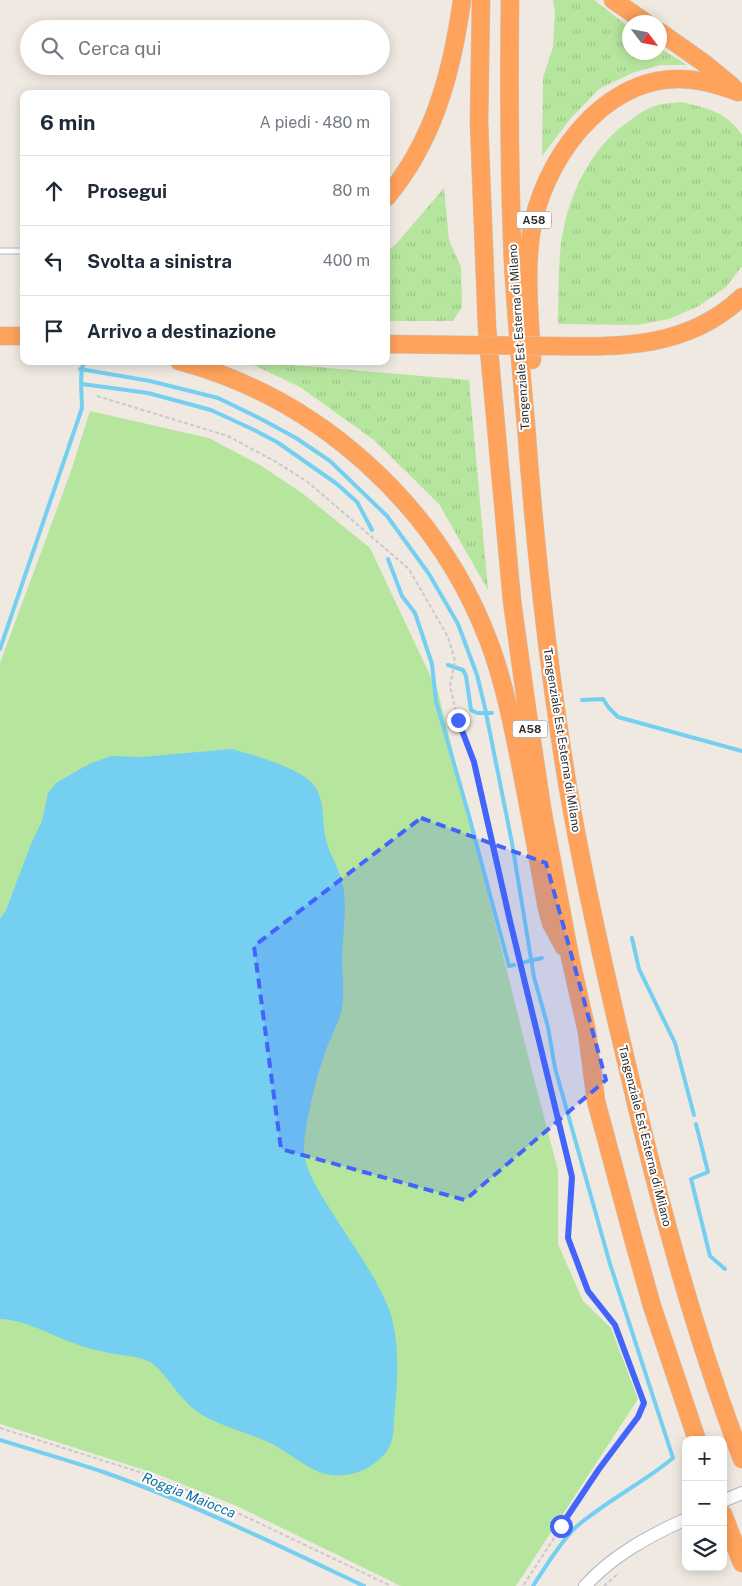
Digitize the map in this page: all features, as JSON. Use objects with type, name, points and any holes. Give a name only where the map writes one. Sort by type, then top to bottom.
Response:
[{"type":"highway","points":[[390,192],[423,141],[437,110],[448,77],[462,0]]},
{"type":"highway","name":"A58","points":[[481,0],[479,122],[481,199],[492,394],[512,601],[543,814],[570,957],[588,1032],[596,1101],[652,1306],[696,1436]]},
{"type":"highway","name":"Tangenziale Est Esterna di Milano","points":[[510,0],[511,215],[515,284],[542,608],[560,734],[595,928],[670,1238],[694,1324],[742,1459]]},
{"type":"highway","points":[[613,0],[635,15]]},
{"type":"highway","name":"A58","points":[[667,37],[723,77],[740,94]]},
{"type":"highway","name":"A58","points":[[532,498],[533,384],[528,261],[531,233],[546,180],[563,151],[592,117],[615,100],[637,88],[659,81],[678,79],[721,85],[740,94]]},
{"type":"highway","points":[[390,344],[626,346],[681,335],[721,315],[742,297]]},
{"type":"highway","points":[[0,336],[20,336]]},
{"type":"highway","name":"A58","points":[[192,365],[216,372],[252,388],[287,406],[325,430],[383,478],[411,508],[456,573],[476,610],[490,643],[502,682],[513,728],[547,908],[557,936],[570,957]]},
{"type":"highway","points":[[727,1524],[742,1563]]},
{"type":"street","points":[[727,1499],[742,1493]]},
{"type":"street","points":[[585,1586],[610,1562],[629,1548],[682,1520]]},
{"type":"lane","points":[[0,251],[20,251]]},
{"type":"path","points":[[97,396],[228,436],[278,463],[309,483],[409,569],[448,636],[454,661],[454,672],[450,686],[458,720],[474,762],[510,921],[572,1177],[568,1238],[588,1291],[615,1325],[644,1403],[638,1417],[599,1469],[523,1586]]},
{"type":"path","points":[[0,1428],[149,1475],[200,1495],[391,1586]]},
{"type":"path","points":[[604,1586],[625,1567]]},
{"type":"highlighted area","points":[[421,818],[546,863],[606,1080],[465,1200],[281,1149],[254,946]]},
{"type":"green space","points":[[553,0],[594,0],[622,22],[622,60],[667,60],[667,52],[687,65],[660,65],[632,73],[599,89],[571,118],[542,156],[543,78],[553,47],[555,11]]},
{"type":"green space","points":[[681,102],[716,112],[730,121],[742,135],[742,266],[726,287],[699,306],[669,319],[637,325],[558,324],[562,234],[575,192],[589,164],[608,139],[639,114],[662,104]]},
{"type":"green space","points":[[444,188],[449,240],[461,267],[462,307],[453,321],[390,321],[390,249]]},
{"type":"green space","points":[[253,365],[292,365],[469,380],[488,590],[439,504],[374,440],[300,387]]},
{"type":"green space","points":[[90,411],[209,438],[260,465],[302,493],[370,548],[438,692],[558,1170],[558,1244],[583,1301],[611,1328],[638,1399],[516,1586],[401,1586],[237,1506],[154,1473],[0,1424],[0,663],[70,474]]},
{"type":"water","points":[[232,749],[295,771],[311,782],[321,800],[326,841],[343,885],[345,904],[342,955],[342,1009],[317,1077],[308,1119],[304,1153],[308,1170],[317,1188],[382,1293],[394,1328],[397,1355],[393,1435],[389,1448],[369,1467],[346,1475],[328,1475],[315,1470],[282,1449],[260,1438],[220,1424],[202,1415],[183,1399],[164,1374],[148,1361],[87,1348],[29,1325],[0,1319],[0,919],[6,910],[31,844],[42,821],[48,793],[56,783],[89,764],[111,756],[142,757]]},
{"type":"waterway","points":[[0,649],[82,408],[83,365]]},
{"type":"waterway","points":[[80,369],[150,381],[218,398],[296,438],[330,461],[387,516],[429,574],[458,624],[477,675],[512,843],[534,977],[548,1027],[555,1068],[610,1264],[673,1458],[576,1527],[559,1547],[533,1586]]},
{"type":"waterway","points":[[82,384],[148,393],[211,410],[250,428],[277,442],[337,484],[357,502],[372,530]]},
{"type":"waterway","points":[[388,559],[402,596],[415,613],[432,664],[436,701],[509,966],[514,965]]},
{"type":"waterway","points":[[448,665],[463,670],[466,676],[471,710],[477,713],[492,713]]},
{"type":"waterway","points":[[582,700],[603,699],[618,717],[742,751]]},
{"type":"waterway","points":[[632,938],[639,969],[675,1043],[694,1115]]},
{"type":"waterway","points":[[525,962],[542,958]]},
{"type":"waterway","points":[[696,1124],[708,1172],[691,1179],[710,1256],[725,1269]]},
{"type":"waterway","name":"Roggia Maiocca","points":[[0,1440],[139,1485],[236,1526],[364,1586]]},
{"type":"route","points":[[458,720],[474,762],[510,921],[572,1177],[568,1238],[588,1291],[615,1325],[644,1403],[638,1417],[599,1469],[561,1526]]}]
